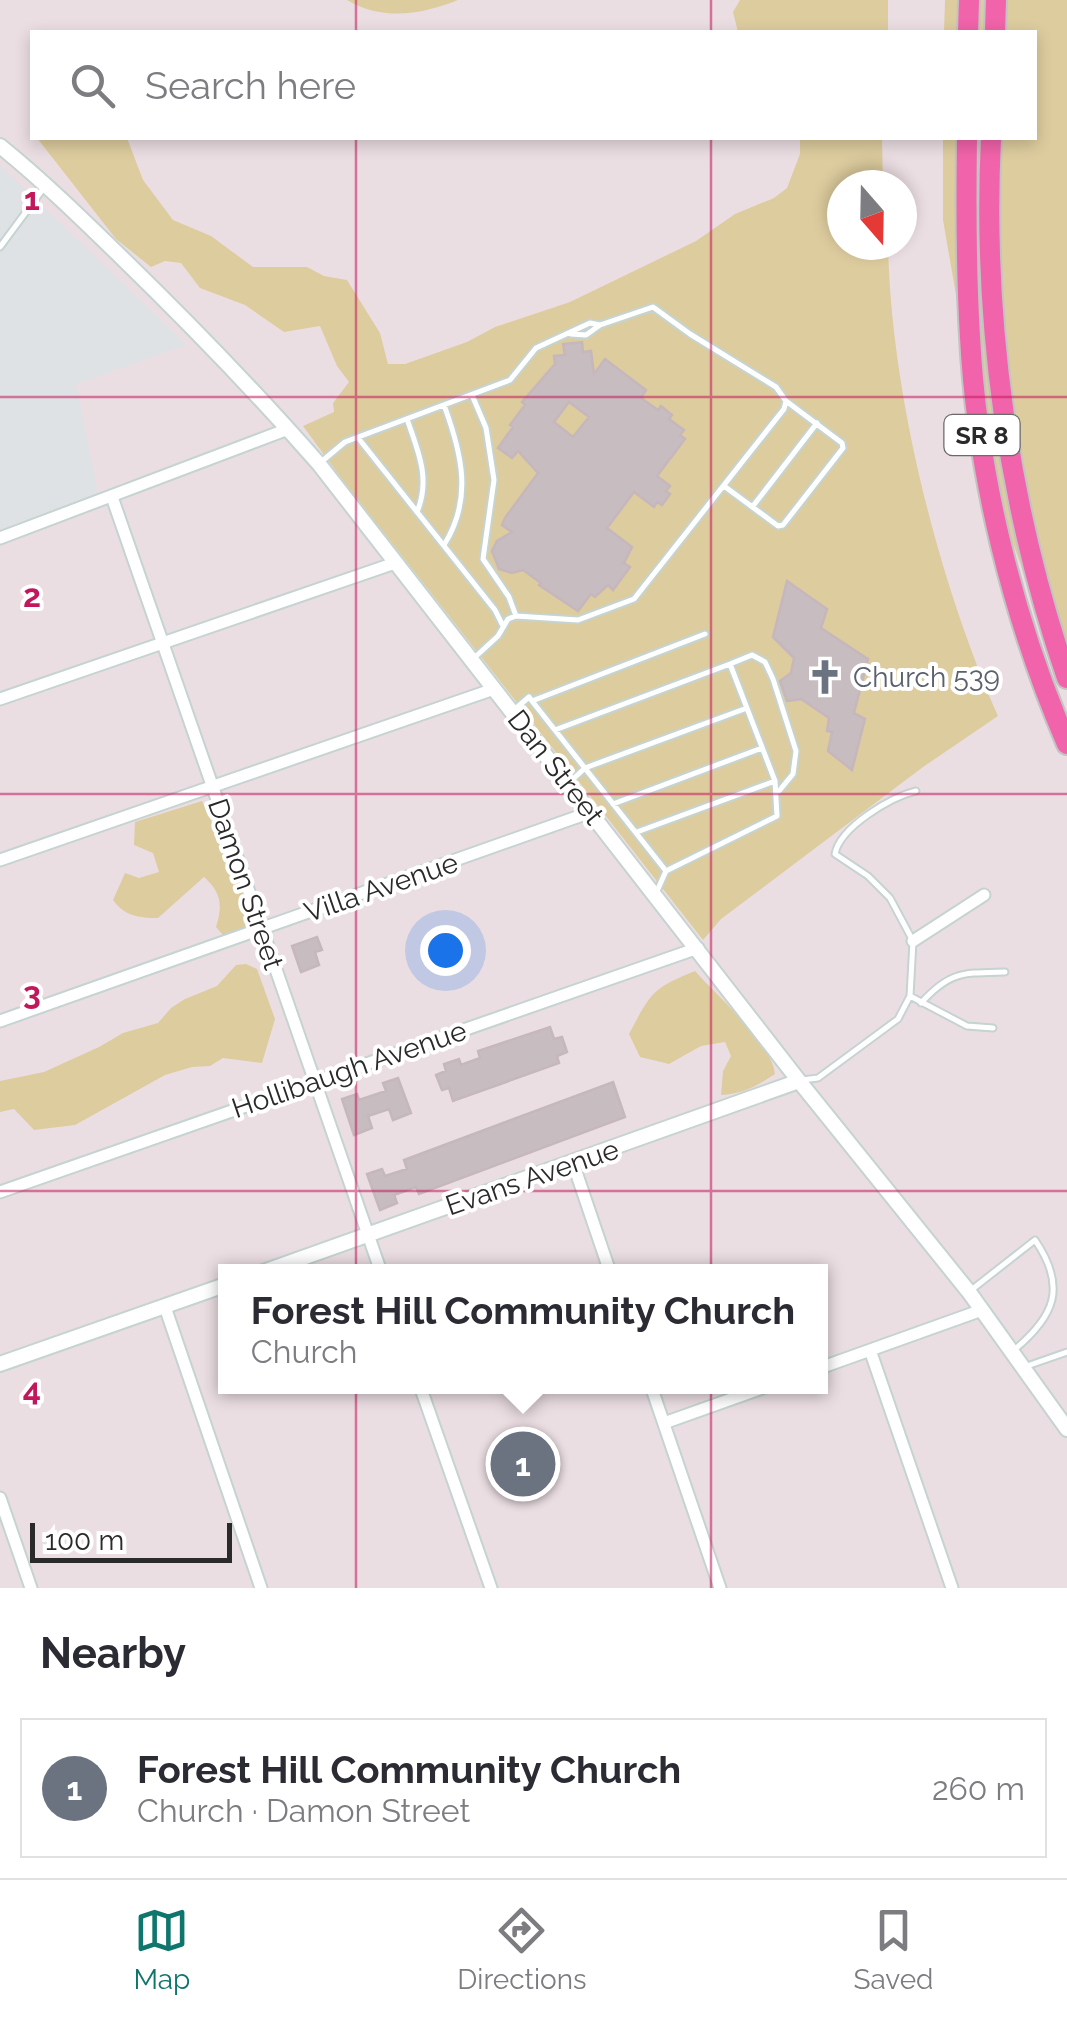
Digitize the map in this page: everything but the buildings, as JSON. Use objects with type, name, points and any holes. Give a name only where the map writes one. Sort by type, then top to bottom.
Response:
[{"type":"highway","points":[[968,30],[969,0]]},
{"type":"highway","points":[[995,30],[996,0]]},
{"type":"highway","name":"SR 8","points":[[967,140],[970,340],[985,462],[1023,628],[1067,744]]},
{"type":"highway","name":"SR 8","points":[[991,140],[992,296],[1004,422],[1043,609],[1067,678]]},
{"type":"street","name":"Dan Street","points":[[0,146],[46,184],[180,315],[319,464],[969,1292],[1067,1429]]},
{"type":"street","points":[[0,538],[288,429]]},
{"type":"street","name":"Damon Street","points":[[112,497],[378,1264]]},
{"type":"street","points":[[0,699],[396,562]]},
{"type":"street","points":[[0,860],[494,689]]},
{"type":"street","name":"Villa Avenue","points":[[0,1021],[591,812]]},
{"type":"street","points":[[912,941],[984,894]]},
{"type":"street","name":"Hollibaugh Avenue","points":[[0,1192],[698,948]]},
{"type":"street","name":"Evans Avenue","points":[[286,1264],[800,1080]]},
{"type":"street","points":[[573,1163],[607,1264]]},
{"type":"street","points":[[0,1364],[218,1287]]},
{"type":"street","points":[[165,1307],[261,1588]]},
{"type":"street","points":[[828,1365],[982,1310]]},
{"type":"street","points":[[870,1350],[952,1588]]},
{"type":"street","points":[[423,1394],[491,1588]]},
{"type":"street","points":[[653,1394],[720,1588]]},
{"type":"street","points":[[664,1423],[746,1394]]},
{"type":"street","points":[[0,1498],[31,1588]]},
{"type":"lane","points":[[0,247],[46,184]]},
{"type":"lane","points":[[319,464],[334,449],[358,438],[510,380],[536,348],[571,334],[586,335],[653,307],[776,387],[786,401],[844,448],[783,525],[778,526],[724,486]]},
{"type":"lane","points":[[472,395],[486,428],[494,480],[483,559],[509,597],[516,616]]},
{"type":"lane","points":[[472,659],[516,616],[578,620],[634,599],[784,409],[786,401]]},
{"type":"lane","points":[[444,406],[459,446],[464,481],[456,526],[444,546]]},
{"type":"lane","points":[[407,419],[424,477],[425,492],[417,512]]},
{"type":"lane","points":[[752,506],[816,423]]},
{"type":"lane","points":[[358,438],[495,610],[503,626]]},
{"type":"lane","points":[[532,700],[705,634]]},
{"type":"lane","points":[[555,730],[752,656],[766,662],[796,752],[793,774],[778,792]]},
{"type":"lane","points":[[655,894],[666,871],[777,816],[778,792],[730,664]]},
{"type":"lane","points":[[512,711],[529,697],[532,700],[666,871]]},
{"type":"lane","points":[[568,783],[584,768],[747,708]]},
{"type":"lane","points":[[613,804],[762,748]]},
{"type":"lane","points":[[636,832],[774,780]]},
{"type":"lane","points":[[800,1080],[818,1078],[898,1019],[910,996],[912,941],[890,898],[868,876],[835,854],[838,842],[850,830],[887,803],[916,790]]},
{"type":"lane","points":[[921,1003],[940,982],[958,973],[1005,972]]},
{"type":"lane","points":[[910,996],[967,1026],[992,1028]]},
{"type":"lane","points":[[969,1292],[1034,1240],[1050,1259],[1055,1306],[1040,1328],[1012,1352]]},
{"type":"lane","points":[[1023,1368],[1067,1352]]},
{"type":"shaded area","points":[[347,0],[458,0],[402,14],[374,11]]},
{"type":"shaded area","points":[[740,0],[888,0],[888,30],[738,30],[733,12]]},
{"type":"shaded area","points":[[945,0],[1067,0],[1067,691],[1005,522],[960,318],[943,220],[943,140],[1037,140],[1037,30],[944,30]]},
{"type":"shaded area","points":[[39,140],[128,140],[143,180],[173,220],[211,236],[253,267],[307,267],[324,276],[347,280],[380,333],[388,364],[405,364],[570,302],[696,241],[735,214],[774,198],[787,188],[800,154],[800,140],[882,140],[883,170],[827,170],[827,260],[889,260],[898,362],[922,485],[956,606],[998,716],[923,767],[721,919],[703,940],[303,426],[334,412],[333,403],[349,382],[337,366],[320,326],[284,332],[245,305],[200,288],[181,263],[165,261],[151,267],[116,239]]},
{"type":"shaded area","points":[[0,165],[187,345],[76,384],[98,493],[0,530]]},
{"type":"shaded area","points":[[202,801],[247,898],[249,929],[223,935],[216,927],[219,899],[204,877],[158,918],[132,915],[113,900],[125,873],[139,878],[159,872],[153,853],[134,845],[135,822]]},
{"type":"shaded area","points":[[236,965],[257,969],[275,1019],[262,1063],[223,1058],[210,1066],[165,1075],[75,1125],[34,1130],[14,1109],[0,1112],[0,1081],[44,1072],[123,1033],[158,1023],[171,1008],[217,986]]},
{"type":"shaded area","points":[[695,971],[754,1034],[775,1074],[750,1089],[721,1095],[723,1071],[731,1056],[725,1042],[701,1046],[669,1064],[640,1057],[629,1034],[642,1009],[661,988]]},
{"type":"place","name":"Church 539","points":[[825,677]]},
{"type":"place","name":"Forest Hill Community Church","points":[[523,1464]]}]
